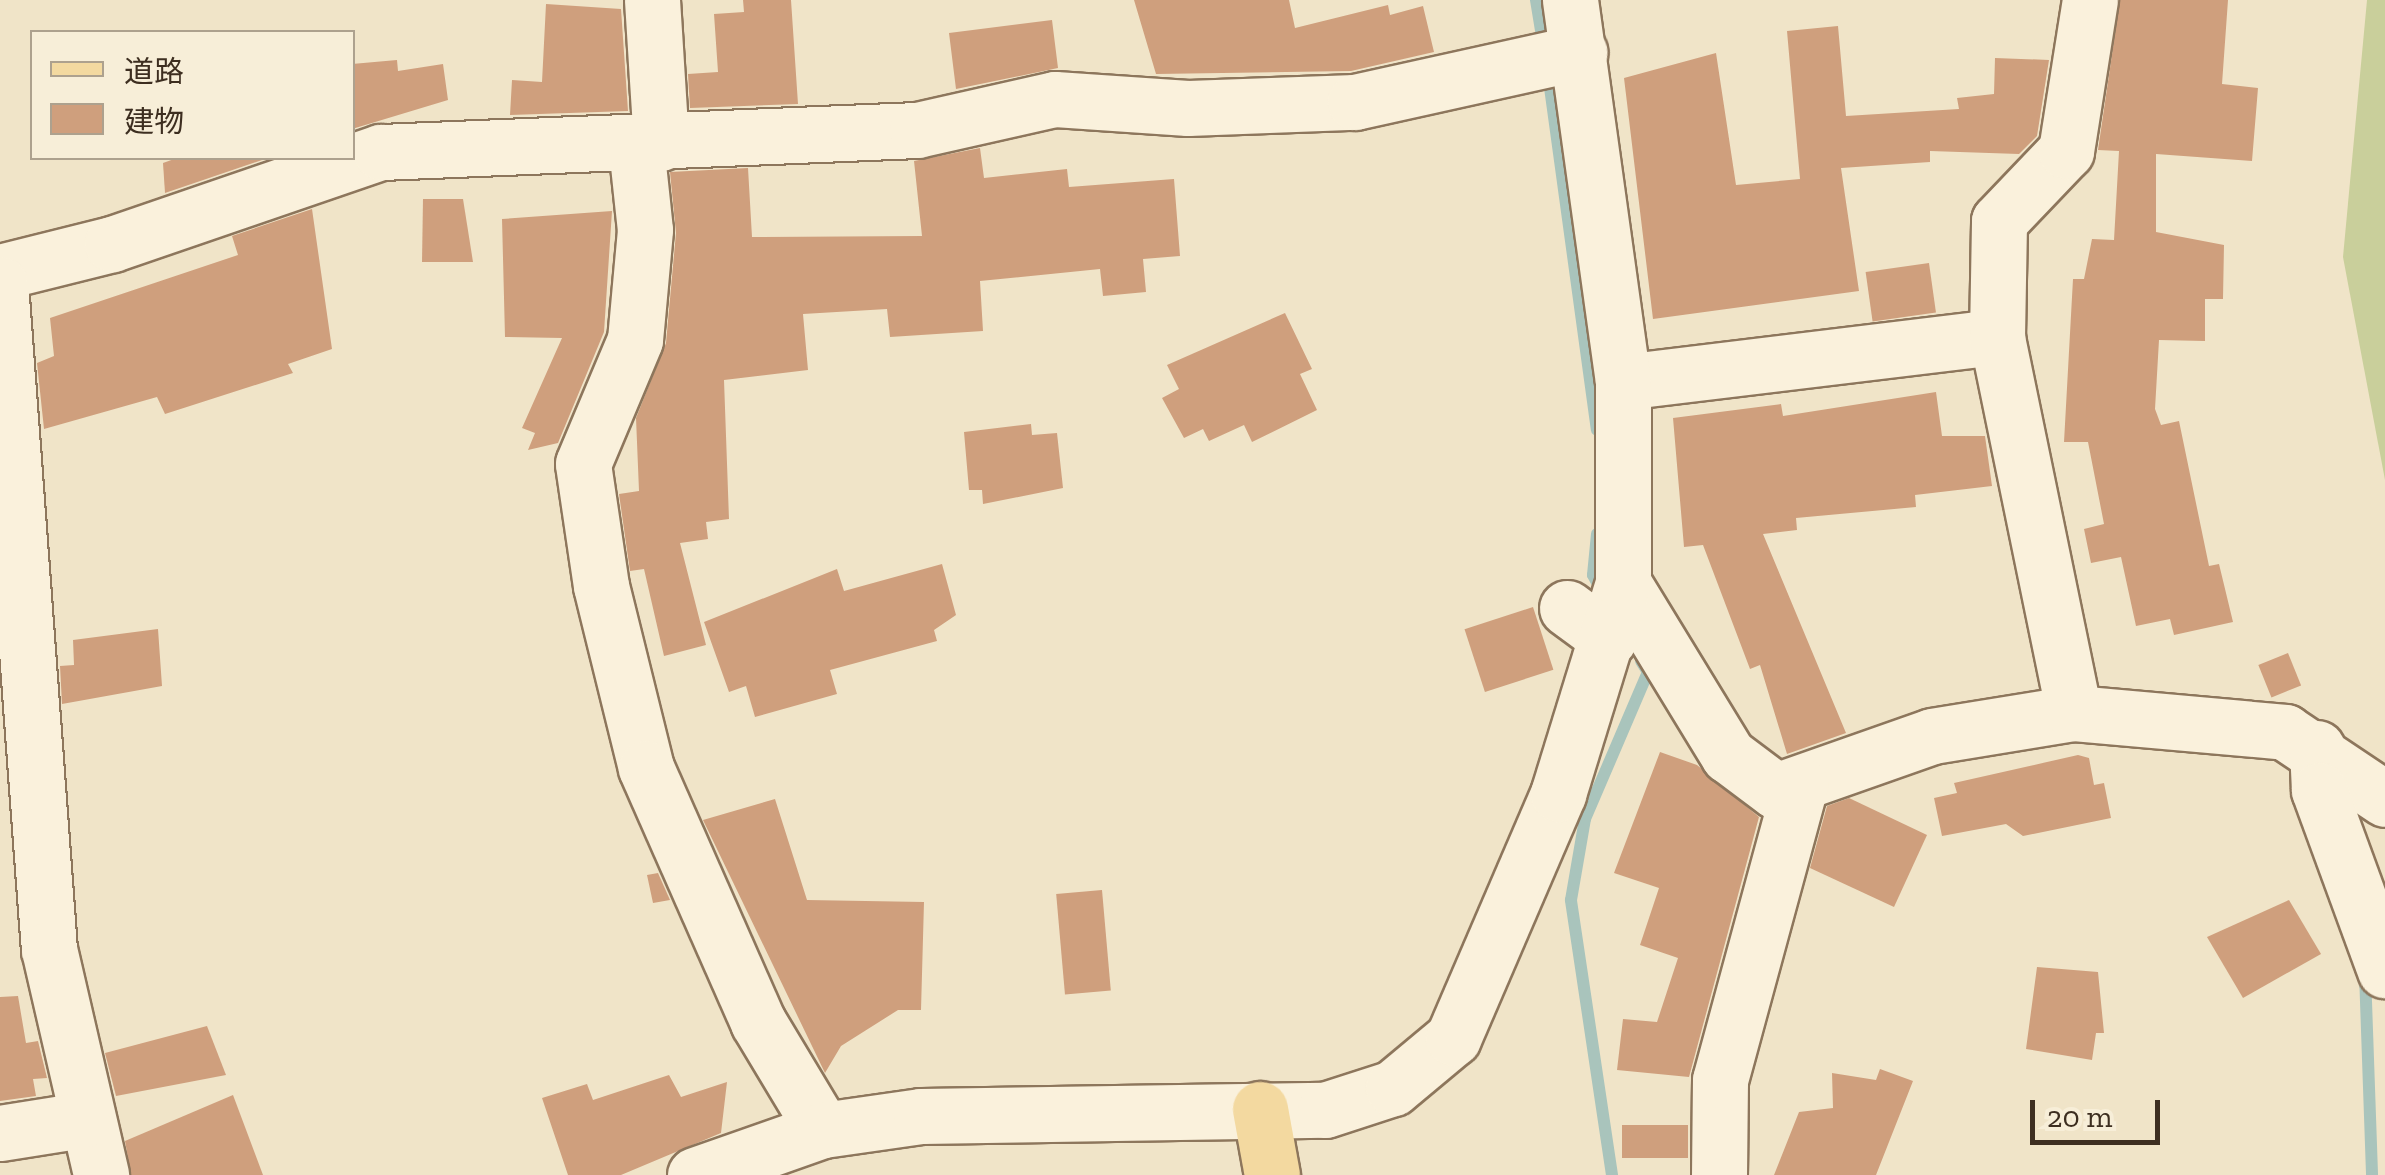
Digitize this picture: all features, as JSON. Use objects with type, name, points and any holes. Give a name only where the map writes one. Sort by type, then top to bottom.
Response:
[{"type":"main road","points":[[1260,1109],[1272,1175]]},
{"type":"street","points":[[652,0],[645,230],[635,340],[583,464],[601,586],[646,768],[758,1022],[823,1130]]},
{"type":"street","points":[[2074,713],[1997,337],[1999,221],[2066,151],[2090,0]]},
{"type":"street","points":[[0,272],[112,244],[381,152],[649,144],[916,130],[1055,99],[1188,108],[1355,102],[1560,42],[1624,382],[1607,612],[1498,950],[1453,1038],[1424,1069],[1361,1104],[921,1116],[823,1130],[695,1175]]},
{"type":"street","points":[[0,284],[50,949],[82,1120],[100,1175]]},
{"type":"street","points":[[1624,382],[1997,337]]},
{"type":"street","points":[[1607,612],[1737,766],[1776,791],[1800,794],[1932,736],[2074,713],[2241,722],[2316,748],[2385,799]]},
{"type":"street","points":[[2316,748],[2319,790],[2385,970]]},
{"type":"street","points":[[1719,1175],[1720,1080],[1800,794]]},
{"type":"street","points":[[0,1134],[82,1120]]},
{"type":"green space","points":[[2367,0],[2385,0],[2385,480],[2343,257]]},
{"type":"building","points":[[743,0],[791,0],[798,104],[690,108],[688,74],[718,72],[714,14],[744,12]]},
{"type":"building","points":[[1134,0],[1289,0],[1295,28],[1388,5],[1390,15],[1423,6],[1434,52],[1351,71],[1156,74]]},
{"type":"building","points":[[2120,0],[2228,0],[2222,84],[2258,88],[2252,161],[2156,154],[2156,232],[2224,245],[2223,299],[2205,299],[2205,341],[2159,340],[2155,409],[2161,425],[2179,421],[2209,566],[2219,564],[2233,622],[2174,635],[2170,619],[2136,626],[2121,557],[2091,563],[2084,529],[2104,524],[2088,442],[2064,442],[2073,279],[2084,279],[2092,239],[2114,240],[2119,151],[2098,150]]},
{"type":"building","points":[[546,4],[621,9],[628,111],[510,115],[512,80],[542,82]]},
{"type":"building","points":[[1052,20],[1058,68],[956,89],[949,33]]},
{"type":"building","points":[[1838,26],[1846,116],[1959,109],[1957,98],[1994,94],[1995,58],[2049,60],[2037,136],[2019,154],[1930,151],[1930,162],[1841,168],[1859,291],[1653,319],[1624,78],[1716,53],[1736,185],[1800,179],[1787,31]]},
{"type":"building","points":[[397,60],[398,71],[443,64],[448,100],[355,128],[355,64]]},
{"type":"building","points":[[980,148],[984,178],[1067,169],[1069,187],[1174,179],[1180,256],[1143,259],[1146,292],[1103,296],[1100,269],[980,281],[983,331],[890,337],[887,309],[803,314],[808,370],[724,380],[729,519],[706,522],[708,539],[680,543],[706,645],[664,656],[644,569],[630,571],[619,494],[639,491],[636,418],[666,343],[676,233],[670,172],[748,168],[752,237],[922,236],[914,161]]},
{"type":"building","points":[[171,160],[262,160],[165,193],[163,163]]},
{"type":"building","points":[[423,199],[463,199],[473,262],[422,262]]},
{"type":"building","points":[[312,209],[332,349],[288,364],[293,373],[165,414],[157,397],[44,429],[37,363],[54,356],[50,318],[238,255],[232,236]]},
{"type":"building","points":[[612,211],[604,332],[558,443],[528,450],[535,433],[522,428],[562,338],[505,337],[502,219]]},
{"type":"building","points":[[1929,263],[1936,313],[1873,321],[1866,272]]},
{"type":"building","points":[[1285,313],[1312,369],[1300,374],[1317,410],[1252,442],[1244,425],[1209,441],[1203,429],[1184,438],[1162,398],[1179,389],[1167,365]]},
{"type":"building","points":[[1936,392],[1942,436],[1985,436],[1992,486],[1915,495],[1916,507],[1796,518],[1797,530],[1763,534],[1846,733],[1787,754],[1760,665],[1750,669],[1703,545],[1684,547],[1673,418],[1781,404],[1783,416]]},
{"type":"building","points":[[1031,424],[1032,435],[1057,433],[1063,488],[983,504],[982,490],[969,490],[964,432]]},
{"type":"building","points":[[942,564],[956,615],[934,630],[937,641],[830,670],[837,694],[755,717],[746,686],[729,692],[704,622],[837,569],[844,591]]},
{"type":"building","points":[[1533,607],[1553,670],[1485,692],[1465,629]]},
{"type":"building","points":[[158,629],[162,686],[62,704],[60,666],[74,665],[73,640]]},
{"type":"building","points":[[2288,653],[2301,685],[2271,697],[2258,665]]},
{"type":"building","points":[[1660,752],[1697,765],[1759,817],[1689,1077],[1617,1070],[1623,1019],[1657,1022],[1678,958],[1640,945],[1659,888],[1614,873]]},
{"type":"building","points":[[2078,755],[2089,758],[2094,785],[2104,783],[2111,818],[2023,836],[2006,824],[1942,836],[1934,798],[1957,793],[1954,783]]},
{"type":"building","points":[[1849,798],[1927,835],[1894,907],[1810,868],[1827,806]]},
{"type":"building","points":[[775,799],[807,900],[924,902],[921,1010],[898,1010],[841,1046],[825,1073],[703,820]]},
{"type":"building","points":[[658,873],[670,900],[653,903],[647,875]]},
{"type":"building","points":[[1102,890],[1111,991],[1065,995],[1056,894]]},
{"type":"building","points":[[2289,900],[2321,954],[2243,998],[2207,937]]},
{"type":"building","points":[[2037,967],[2098,972],[2104,1033],[2096,1033],[2092,1060],[2026,1049]]},
{"type":"building","points":[[18,996],[26,1043],[38,1041],[47,1078],[33,1079],[36,1096],[0,1101],[0,997]]},
{"type":"building","points":[[207,1026],[226,1075],[116,1096],[105,1053]]},
{"type":"building","points":[[1880,1069],[1913,1081],[1876,1175],[1774,1175],[1799,1112],[1833,1108],[1832,1073],[1876,1080]]},
{"type":"building","points":[[669,1075],[681,1097],[727,1082],[721,1133],[621,1175],[568,1175],[542,1098],[587,1084],[593,1100]]},
{"type":"building","points":[[233,1095],[263,1175],[131,1175],[125,1141]]},
{"type":"building","points":[[1622,1125],[1688,1125],[1688,1158],[1622,1158]]},
{"type":"waterway","points":[[1536,0],[1544,49]]},
{"type":"waterway","points":[[1548,73],[1597,430]]},
{"type":"waterway","points":[[1597,534],[1593,575],[1602,592]]},
{"type":"waterway","points":[[1612,1175],[1571,900],[1585,819],[1648,672],[1641,661]]},
{"type":"waterway","points":[[2365,973],[2372,1175]]}]
